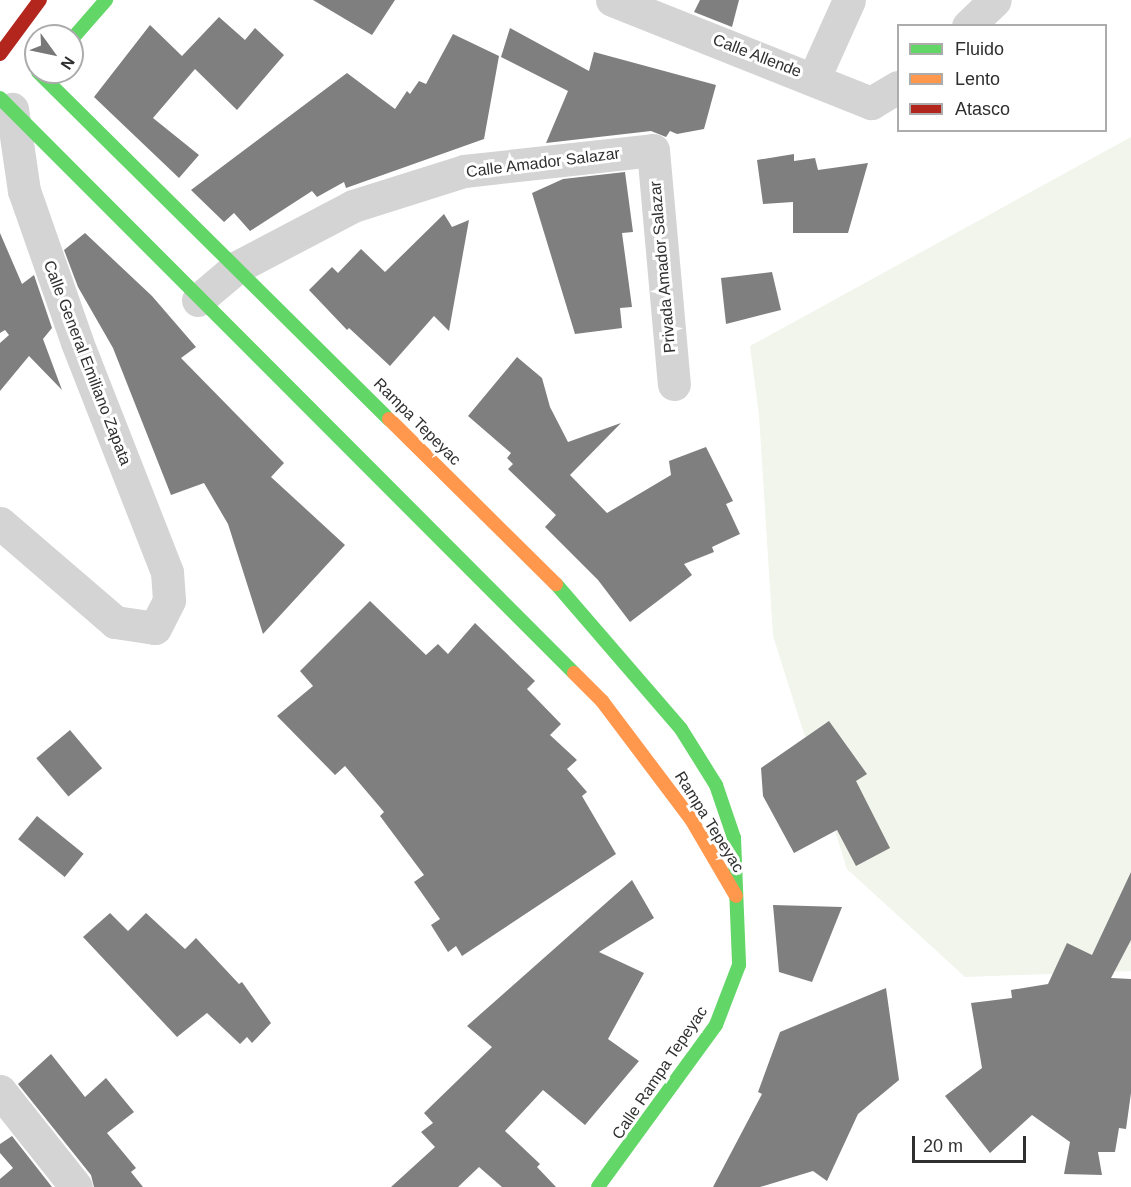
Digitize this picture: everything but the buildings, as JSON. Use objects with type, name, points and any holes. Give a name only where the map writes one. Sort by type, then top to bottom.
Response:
[{"type":"main road","points":[[24,61],[2,46],[40,0]]},
{"type":"main road","points":[[84,25],[106,0]]},
{"type":"main road","name":"Rampa Tepeyac","points":[[50,84],[565,593],[681,729],[716,785],[734,838],[737,898]]},
{"type":"main road","name":"Rampa Tepeyac","points":[[4,107],[602,701],[691,819],[737,898]]},
{"type":"main road","name":"Calle Rampa Tepeyac","points":[[598,1187],[716,1025],[739,965],[737,898]]},
{"type":"street","name":"Calle Allende","points":[[612,0],[814,78],[871,103],[897,88]]},
{"type":"street","points":[[814,78],[849,0]]},
{"type":"street","points":[[970,24],[995,0]]},
{"type":"street","points":[[4,107],[24,82]]},
{"type":"street","name":"Calle General Emiliano Zapata","points":[[0,522],[115,622],[155,628],[169,600],[167,572],[77,342],[24,191],[4,107]]},
{"type":"street","name":"Calle Amador Salazar","points":[[198,300],[237,267],[353,206],[464,171],[652,150]]},
{"type":"street","name":"Privada Amador Salazar","points":[[652,150],[674,384]]},
{"type":"street","points":[[0,1091],[76,1187]]},
{"type":"shaded area","points":[[1131,137],[1131,971],[965,977],[847,869],[773,636],[759,415],[750,346]]},
{"type":"traffic: fast","points":[[84,25],[106,0]]},
{"type":"traffic: fast","points":[[50,84],[389,419]]},
{"type":"traffic: fast","points":[[0,98],[574,673]]},
{"type":"traffic: fast","points":[[556,584],[681,729],[716,785],[734,838],[739,965],[716,1025],[598,1187]]},
{"type":"traffic: slow","points":[[389,419],[556,584]]},
{"type":"traffic: slow","points":[[574,673],[602,701],[691,819],[736,896]]},
{"type":"traffic: jam","points":[[0,54],[40,0]]}]
